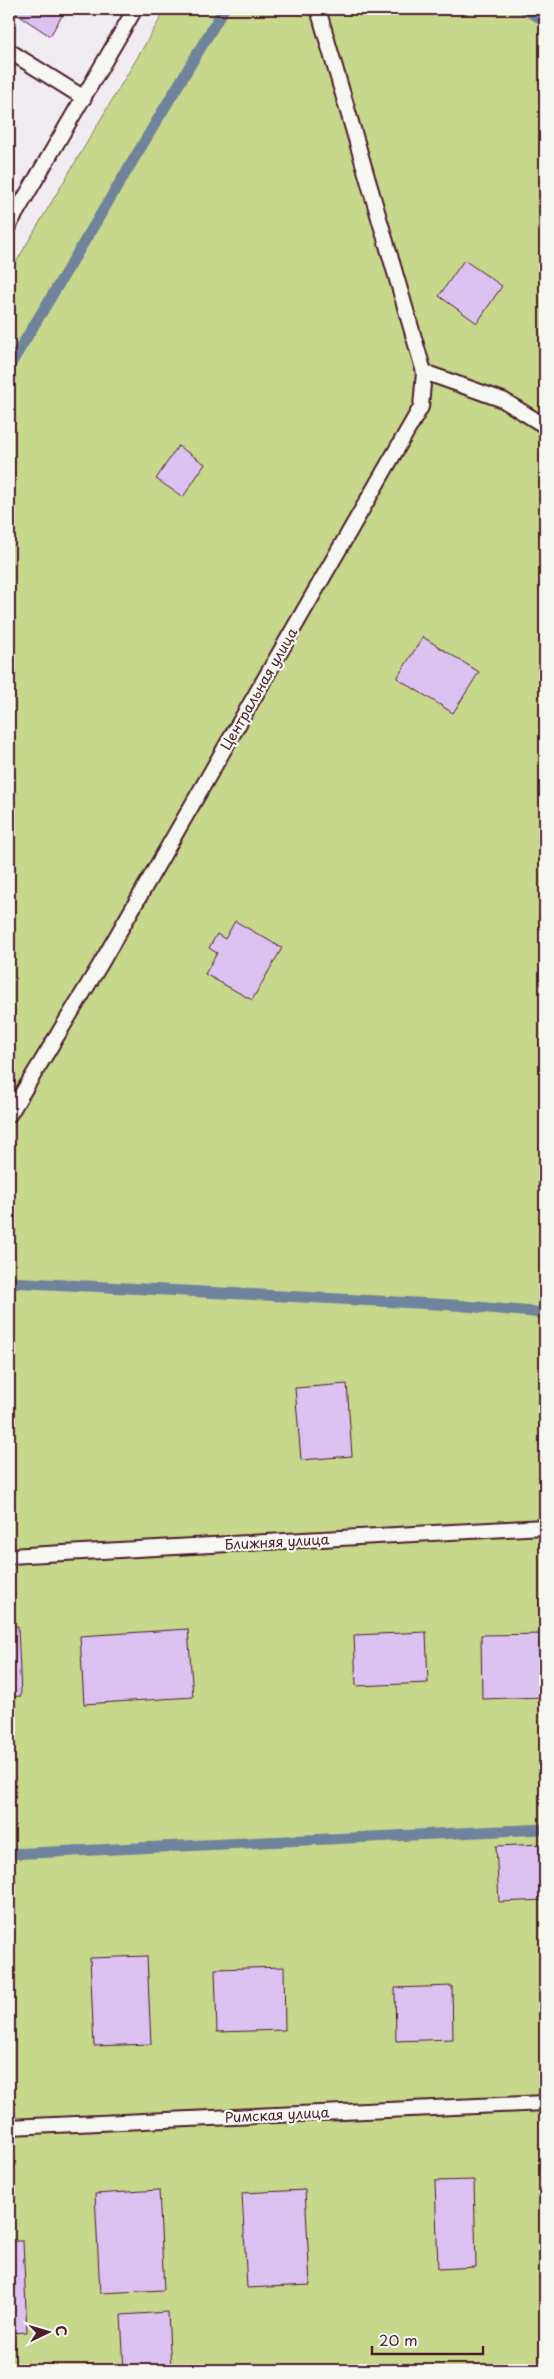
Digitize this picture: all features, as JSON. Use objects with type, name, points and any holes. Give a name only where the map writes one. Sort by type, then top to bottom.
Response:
[{"type":"lane","points":[[9,225],[135,9]]},
{"type":"lane","points":[[318,9],[424,372],[503,400],[545,426]]},
{"type":"lane","points":[[9,51],[84,98]]},
{"type":"lane","name":"Центральная улица","points":[[9,1115],[100,966],[421,407],[424,372]]},
{"type":"lane","name":"Ближняя улица","points":[[9,1556],[545,1527]]},
{"type":"lane","name":"Римская улица","points":[[9,2127],[545,2103]]},
{"type":"green space","points":[[166,9],[545,9],[545,2370],[9,2370],[9,274]]},
{"type":"building","points":[[9,9],[66,9],[50,36]]},
{"type":"building","points":[[464,260],[502,286],[477,323],[439,296]]},
{"type":"building","points":[[178,446],[205,464],[183,497],[156,479]]},
{"type":"building","points":[[423,637],[479,672],[453,713],[397,678]]},
{"type":"building","points":[[235,921],[282,948],[252,1000],[205,974],[217,953],[209,948],[217,934],[225,939]]},
{"type":"building","points":[[347,1384],[352,1456],[301,1460],[295,1388]]},
{"type":"building","points":[[18,1626],[21,1696],[9,1697],[9,1627]]},
{"type":"building","points":[[188,1629],[193,1697],[84,1704],[80,1636]]},
{"type":"building","points":[[426,1632],[428,1683],[356,1686],[354,1635]]},
{"type":"building","points":[[545,1634],[545,1697],[482,1699],[481,1635]]},
{"type":"building","points":[[545,1844],[545,1900],[499,1902],[496,1846]]},
{"type":"building","points":[[147,1956],[151,2044],[94,2046],[90,1958]]},
{"type":"building","points":[[284,1967],[285,2030],[217,2032],[215,1969]]},
{"type":"building","points":[[452,1986],[453,2039],[396,2041],[395,1988]]},
{"type":"building","points":[[474,2180],[476,2267],[438,2269],[435,2181]]},
{"type":"building","points":[[159,2190],[164,2290],[100,2293],[95,2194]]},
{"type":"building","points":[[305,2190],[310,2285],[247,2288],[242,2193]]},
{"type":"building","points":[[9,2241],[23,2241],[27,2332],[9,2333]]},
{"type":"building","points":[[168,2312],[171,2370],[124,2370],[121,2315]]},
{"type":"waterway","points":[[9,367],[224,9]]},
{"type":"waterway","points":[[525,9],[545,21]]},
{"type":"waterway","points":[[9,1282],[454,1305],[545,1313]]},
{"type":"waterway","points":[[9,1854],[545,1829]]}]
